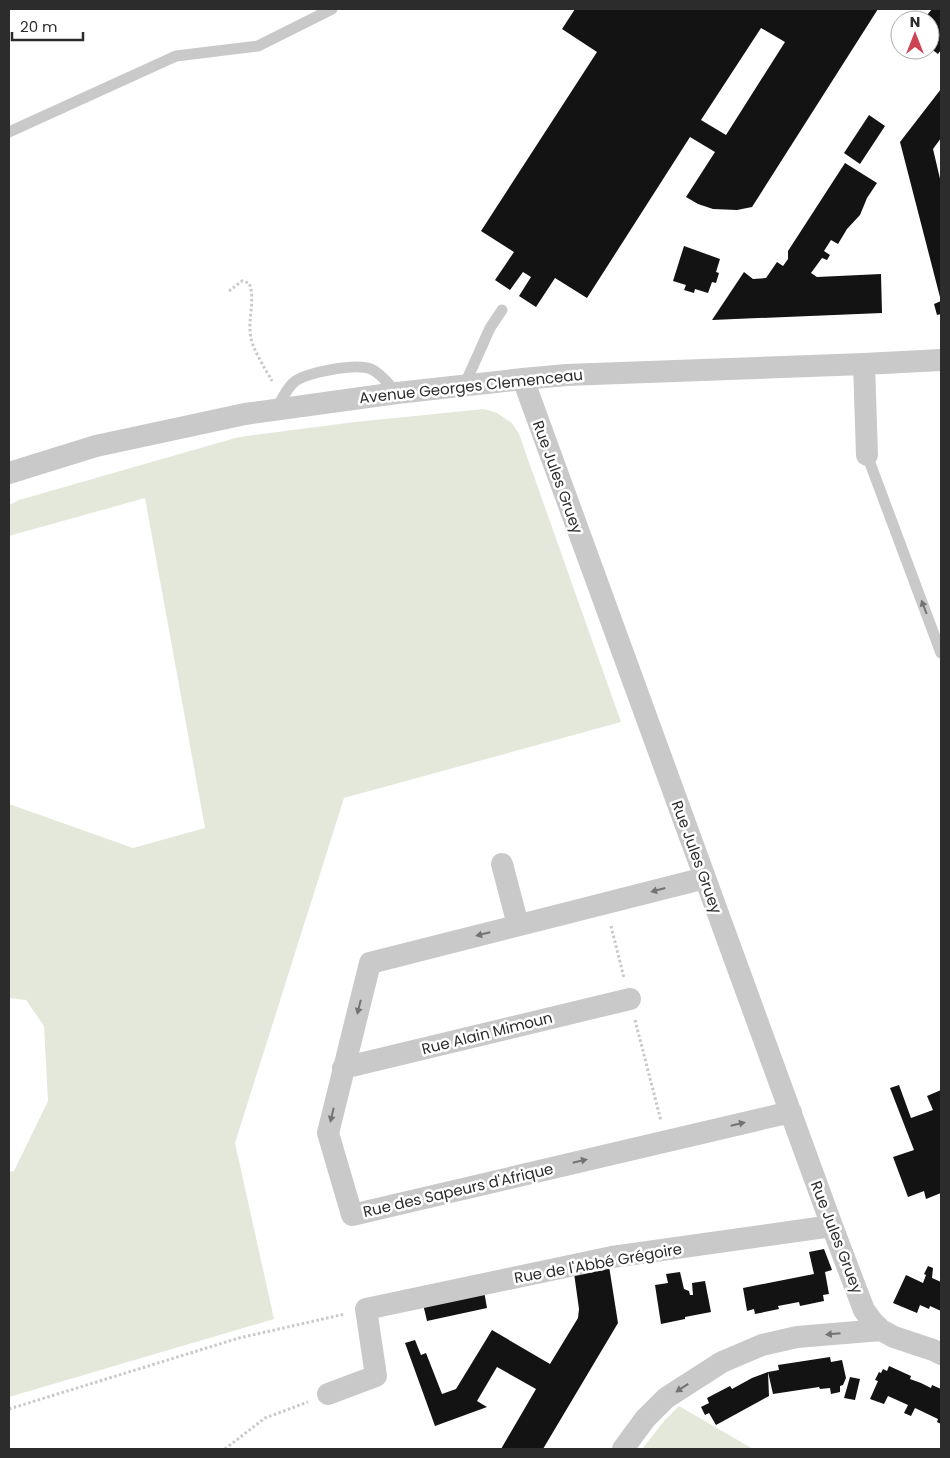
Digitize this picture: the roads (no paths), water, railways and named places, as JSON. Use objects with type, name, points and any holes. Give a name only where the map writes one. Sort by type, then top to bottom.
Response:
[{"type":"street","name":"Avenue Georges Clemenceau","points":[[9,473],[96,446],[245,414],[397,393],[523,378],[941,360]]},
{"type":"street","points":[[864,364],[867,455]]},
{"type":"street","name":"Rue Jules Gruey","points":[[523,378],[832,1226],[864,1310],[881,1330]]},
{"type":"street","points":[[502,864],[518,925]]},
{"type":"street","name":"Rue des Sapeurs d'Afrique","points":[[705,878],[370,963],[328,1133],[352,1215],[791,1112]]},
{"type":"street","name":"Rue Alain Mimoun","points":[[344,1068],[630,999]]},
{"type":"street","name":"Rue de l'Abbé Grégoire","points":[[328,1394],[376,1376],[366,1309],[612,1257],[832,1226]]},
{"type":"street","points":[[623,1449],[645,1419],[666,1398],[722,1362],[762,1345],[797,1337],[881,1330],[894,1337],[941,1354]]},
{"type":"lane","points":[[9,132],[176,56],[258,46],[332,9]]},
{"type":"lane","points":[[464,386],[490,328],[502,310]]},
{"type":"lane","points":[[276,410],[291,384],[299,378],[322,371],[356,367],[370,368],[379,374],[397,393]]},
{"type":"lane","points":[[867,455],[941,653]]}]
